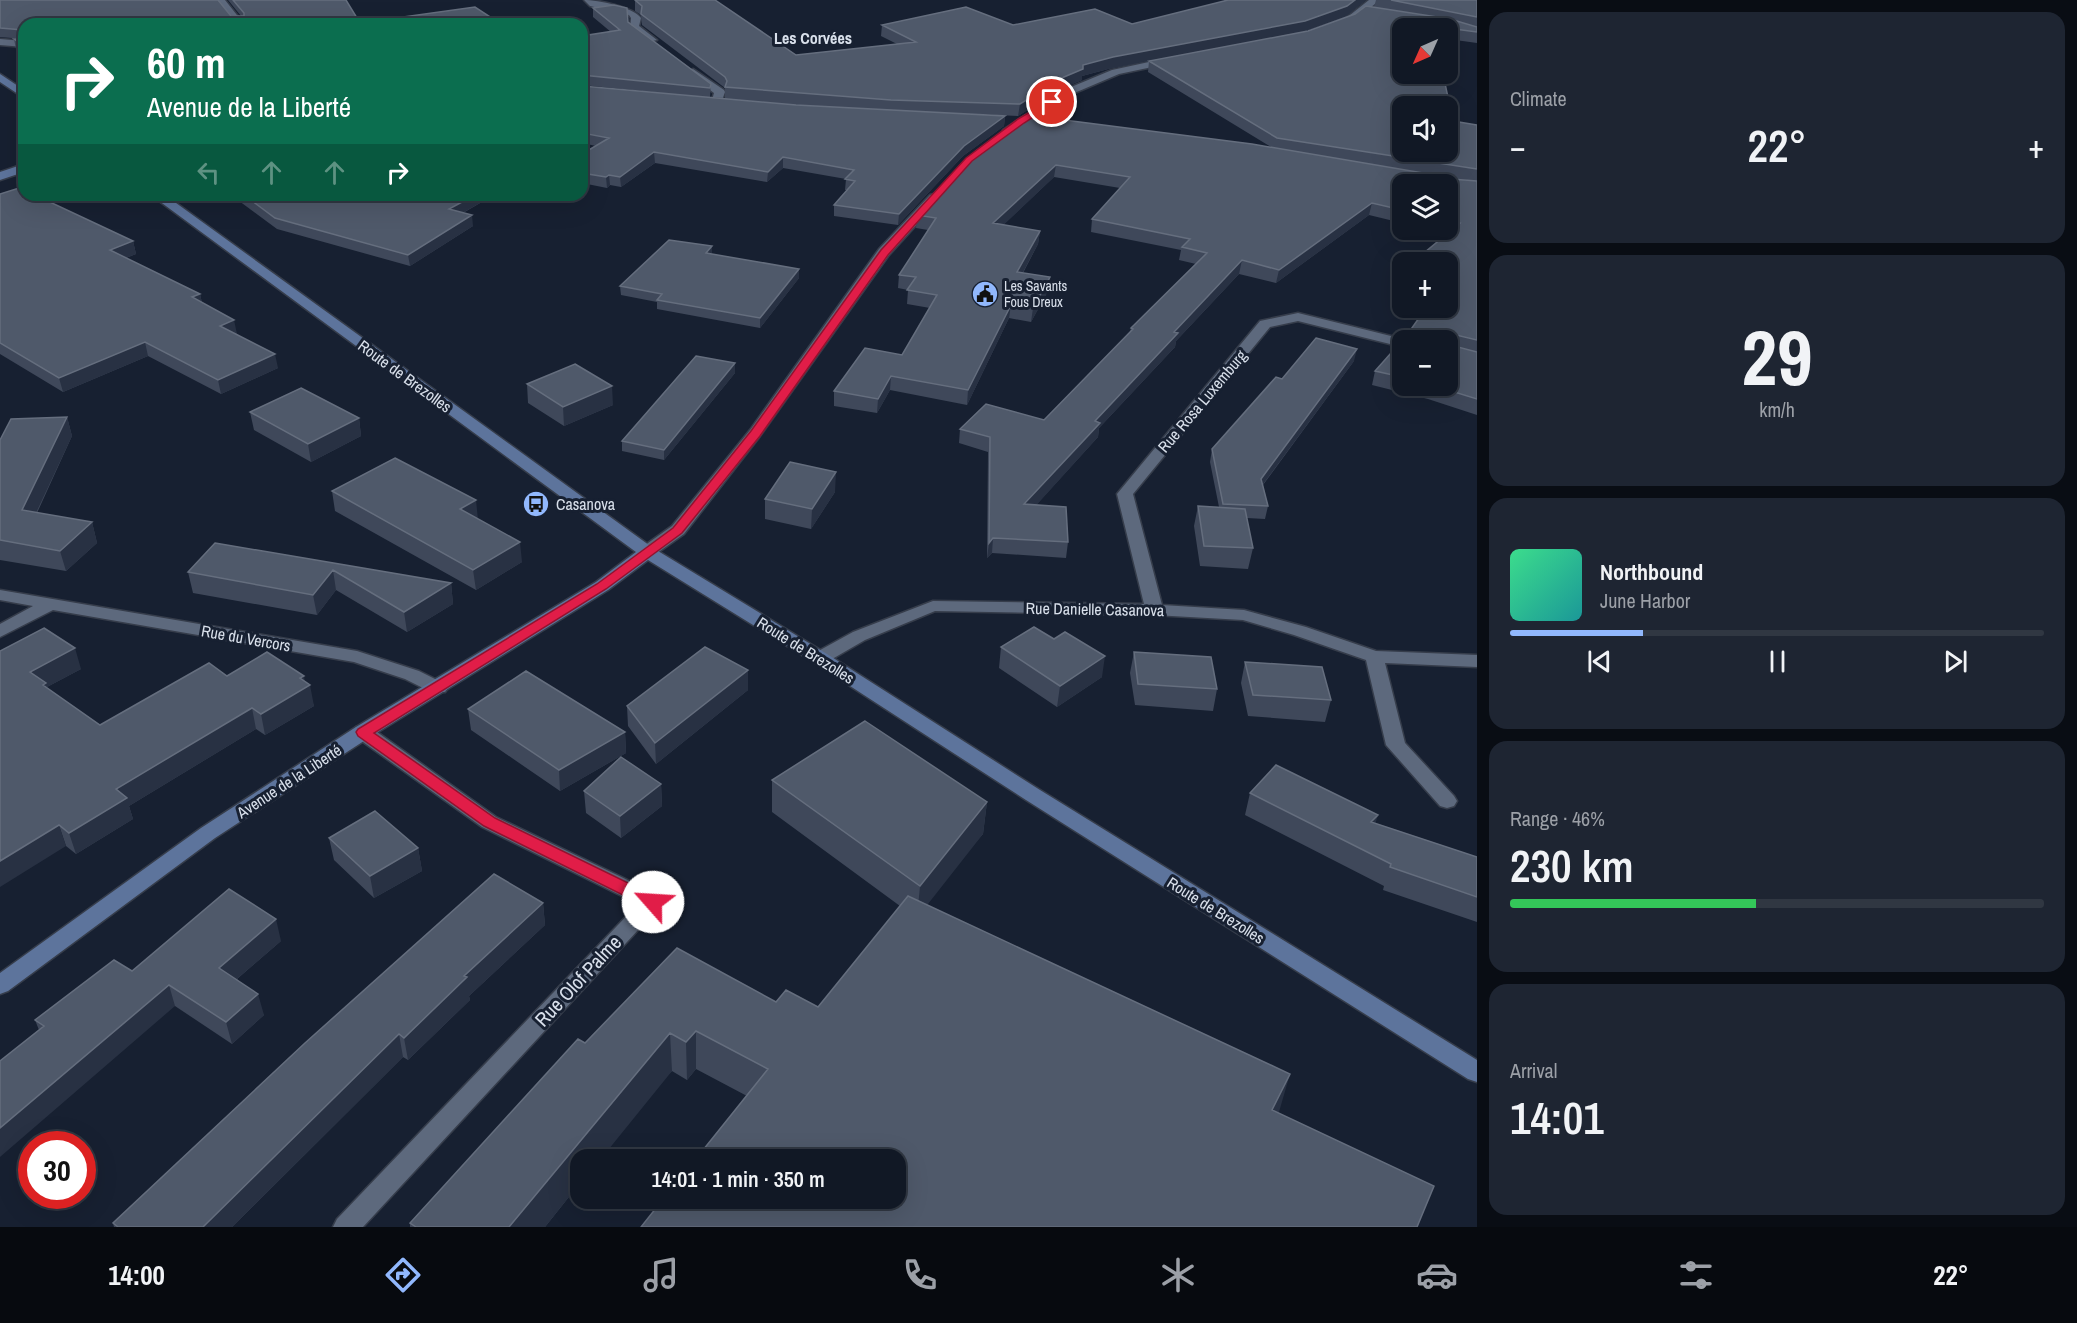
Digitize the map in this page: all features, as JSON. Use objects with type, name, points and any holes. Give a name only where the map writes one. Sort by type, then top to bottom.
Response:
[{"type":"main road","points":[[0,77],[18,90]]},
{"type":"main road","points":[[0,176],[18,170]]},
{"type":"main road","name":"Route de Brezolles","points":[[165,201],[647,552],[820,658],[1033,795],[1477,1072]]},
{"type":"main road","name":"Avenue de la Liberté","points":[[0,985],[208,833],[363,732],[602,586],[647,552]]},
{"type":"street","points":[[220,0],[234,18]]},
{"type":"street","points":[[589,0],[593,4],[632,13],[636,18],[634,27],[663,49]]},
{"type":"street","points":[[1338,25],[1367,12],[1375,0]]},
{"type":"street","points":[[0,42],[18,44]]},
{"type":"street","points":[[996,140],[1021,121],[1068,92],[1116,72],[1189,57]]},
{"type":"street","points":[[682,63],[720,92],[716,104]]},
{"type":"street","points":[[999,120],[1042,123]]},
{"type":"street","points":[[647,552],[678,530],[756,433],[884,252],[946,185]]},
{"type":"street","name":"Rue Rosa Luxemburg","points":[[1154,610],[1125,494],[1265,324],[1298,317],[1392,340]]},
{"type":"street","name":"Rue du Vercors","points":[[0,595],[357,657],[412,675],[438,688]]},
{"type":"street","points":[[0,631],[50,604]]},
{"type":"street","name":"Rue Danielle Casanova","points":[[820,658],[859,636],[933,606],[1154,610],[1244,615],[1300,630],[1374,657],[1477,661]]},
{"type":"street","points":[[1374,657],[1396,745],[1447,801]]},
{"type":"street","name":"Rue Olof Palme","points":[[346,1227],[653,902],[489,822],[363,732]]},
{"type":"building","points":[[0,0],[218,0],[231,16],[244,16],[233,0],[346,0],[357,18],[18,18],[18,30],[0,28]]},
{"type":"building","points":[[635,0],[715,0],[796,55],[916,42],[882,25],[966,7],[1013,25],[1095,9],[1132,24],[1228,0],[1355,0],[1347,6],[1305,21],[1113,57],[1083,65],[1083,69],[1064,77],[1020,104],[891,100],[725,87],[727,81],[725,77],[641,14],[642,6]]},
{"type":"building","points":[[1391,0],[1477,0],[1477,17]]},
{"type":"building","points":[[614,5],[627,8],[628,22],[711,84],[710,88],[588,76],[588,35],[620,30],[593,8]]},
{"type":"building","points":[[1366,6],[1444,18],[1392,18],[1392,84],[1445,84],[1448,96],[1392,96],[1392,156],[1277,138],[1149,61],[1308,31],[1355,14]]},
{"type":"building","points":[[475,7],[492,18],[396,18]]},
{"type":"building","points":[[1458,21],[1477,27],[1477,32],[1458,29]]},
{"type":"building","points":[[588,87],[796,105],[1005,116],[964,146],[899,214],[834,205],[855,181],[845,179],[854,170],[783,157],[768,172],[654,152],[620,177],[588,174],[588,150],[609,138],[588,134]]},
{"type":"building","points":[[1025,115],[1252,144],[1429,174],[1392,174],[1392,208],[1372,203],[1279,270],[1242,260],[1174,332],[1178,333],[1095,421],[1100,423],[1024,504],[1066,507],[1068,542],[993,538],[989,543],[990,437],[960,429],[986,404],[1044,420],[1133,329],[1131,328],[1207,253],[1182,247],[1190,239],[1092,219],[1130,177],[1056,165],[993,223],[1040,231],[1017,272],[1050,277],[1033,308],[1011,305],[968,390],[891,376],[878,399],[834,391],[865,348],[902,355],[937,295],[907,290],[916,277],[899,275],[936,218],[917,215],[976,151]]},
{"type":"building","points":[[1458,122],[1477,125],[1477,169],[1432,162],[1458,162]]},
{"type":"building","points":[[1458,180],[1477,181],[1477,340],[1458,335],[1458,330],[1411,330],[1419,318],[1458,318],[1458,252],[1425,252],[1440,240],[1458,240],[1460,223],[1458,222]]},
{"type":"building","points":[[18,188],[18,201],[48,201],[133,241],[110,250],[200,294],[192,297],[234,320],[220,326],[275,354],[218,380],[145,342],[59,378],[0,343],[0,194]]},
{"type":"building","points":[[252,201],[464,201],[449,209],[472,215],[408,255],[275,218]]},
{"type":"building","points":[[669,240],[712,246],[706,253],[799,269],[760,318],[657,300],[662,294],[620,286]]},
{"type":"building","points":[[1316,338],[1357,349],[1261,479],[1268,506],[1223,504],[1212,449],[1276,377],[1282,379]]},
{"type":"building","points":[[1458,347],[1477,352],[1477,399],[1458,393]]},
{"type":"building","points":[[1392,352],[1392,375],[1375,371]]},
{"type":"building","points":[[696,356],[735,363],[664,450],[622,441]]},
{"type":"building","points":[[575,364],[612,386],[563,407],[527,384]]},
{"type":"building","points":[[301,388],[359,418],[308,444],[250,412]]},
{"type":"building","points":[[67,417],[22,510],[92,522],[60,551],[0,540],[0,440],[11,419]]},
{"type":"building","points":[[395,458],[476,500],[460,509],[520,542],[473,570],[332,491]]},
{"type":"building","points":[[790,462],[836,472],[812,509],[765,499]]},
{"type":"building","points":[[1198,506],[1245,509],[1253,548],[1204,546]]},
{"type":"building","points":[[215,543],[451,583],[404,612],[333,570],[313,595],[188,572]]},
{"type":"building","points":[[1034,627],[1054,639],[1065,632],[1105,656],[1060,686],[1001,647]]},
{"type":"building","points":[[44,628],[75,648],[30,672],[46,683],[43,685],[100,725],[209,663],[227,676],[267,652],[304,676],[300,678],[310,685],[261,714],[252,708],[116,789],[127,798],[69,833],[59,825],[0,861],[0,651]]},
{"type":"building","points":[[705,647],[748,670],[655,743],[627,706]]},
{"type":"building","points":[[1134,652],[1211,657],[1217,689],[1138,684]]},
{"type":"building","points":[[1245,662],[1322,667],[1331,700],[1253,695]]},
{"type":"building","points":[[526,671],[625,732],[559,770],[468,709]]},
{"type":"building","points":[[865,721],[987,802],[920,886],[772,780]]},
{"type":"building","points":[[621,757],[661,784],[620,816],[584,791]]},
{"type":"building","points":[[1276,765],[1378,815],[1371,822],[1477,857],[1477,897],[1390,867],[1391,864],[1250,793]]},
{"type":"building","points":[[375,811],[418,848],[370,876],[329,838]]},
{"type":"building","points":[[494,874],[543,903],[464,976],[467,977],[404,1038],[399,1034],[203,1227],[118,1227],[113,1223],[305,1043]]},
{"type":"building","points":[[229,889],[276,919],[219,968],[258,994],[226,1022],[169,985],[0,1128],[0,1061],[44,1026],[35,1020],[114,960],[132,971]]},
{"type":"building","points":[[908,896],[1290,1074],[1272,1110],[1434,1186],[1417,1227],[641,1227],[655,1209],[906,1209],[906,1149],[704,1149],[768,1069],[696,1031],[686,1042],[670,1033],[574,1149],[570,1149],[570,1153],[509,1227],[416,1227],[410,1223],[578,1039],[585,1043],[677,948],[776,1002],[786,990],[818,1007]]},
{"type":"place","name":"Les Savants Fous Dreux","points":[[985,294]]},
{"type":"place","name":"Casanova","points":[[536,504]]},
{"type":"district","name":"Les Corvées","points":[[813,38]]},
{"type":"route","points":[[653,902],[489,822],[363,732],[602,586],[678,530],[756,433],[884,252],[969,160],[1021,121],[1052,102]]}]
